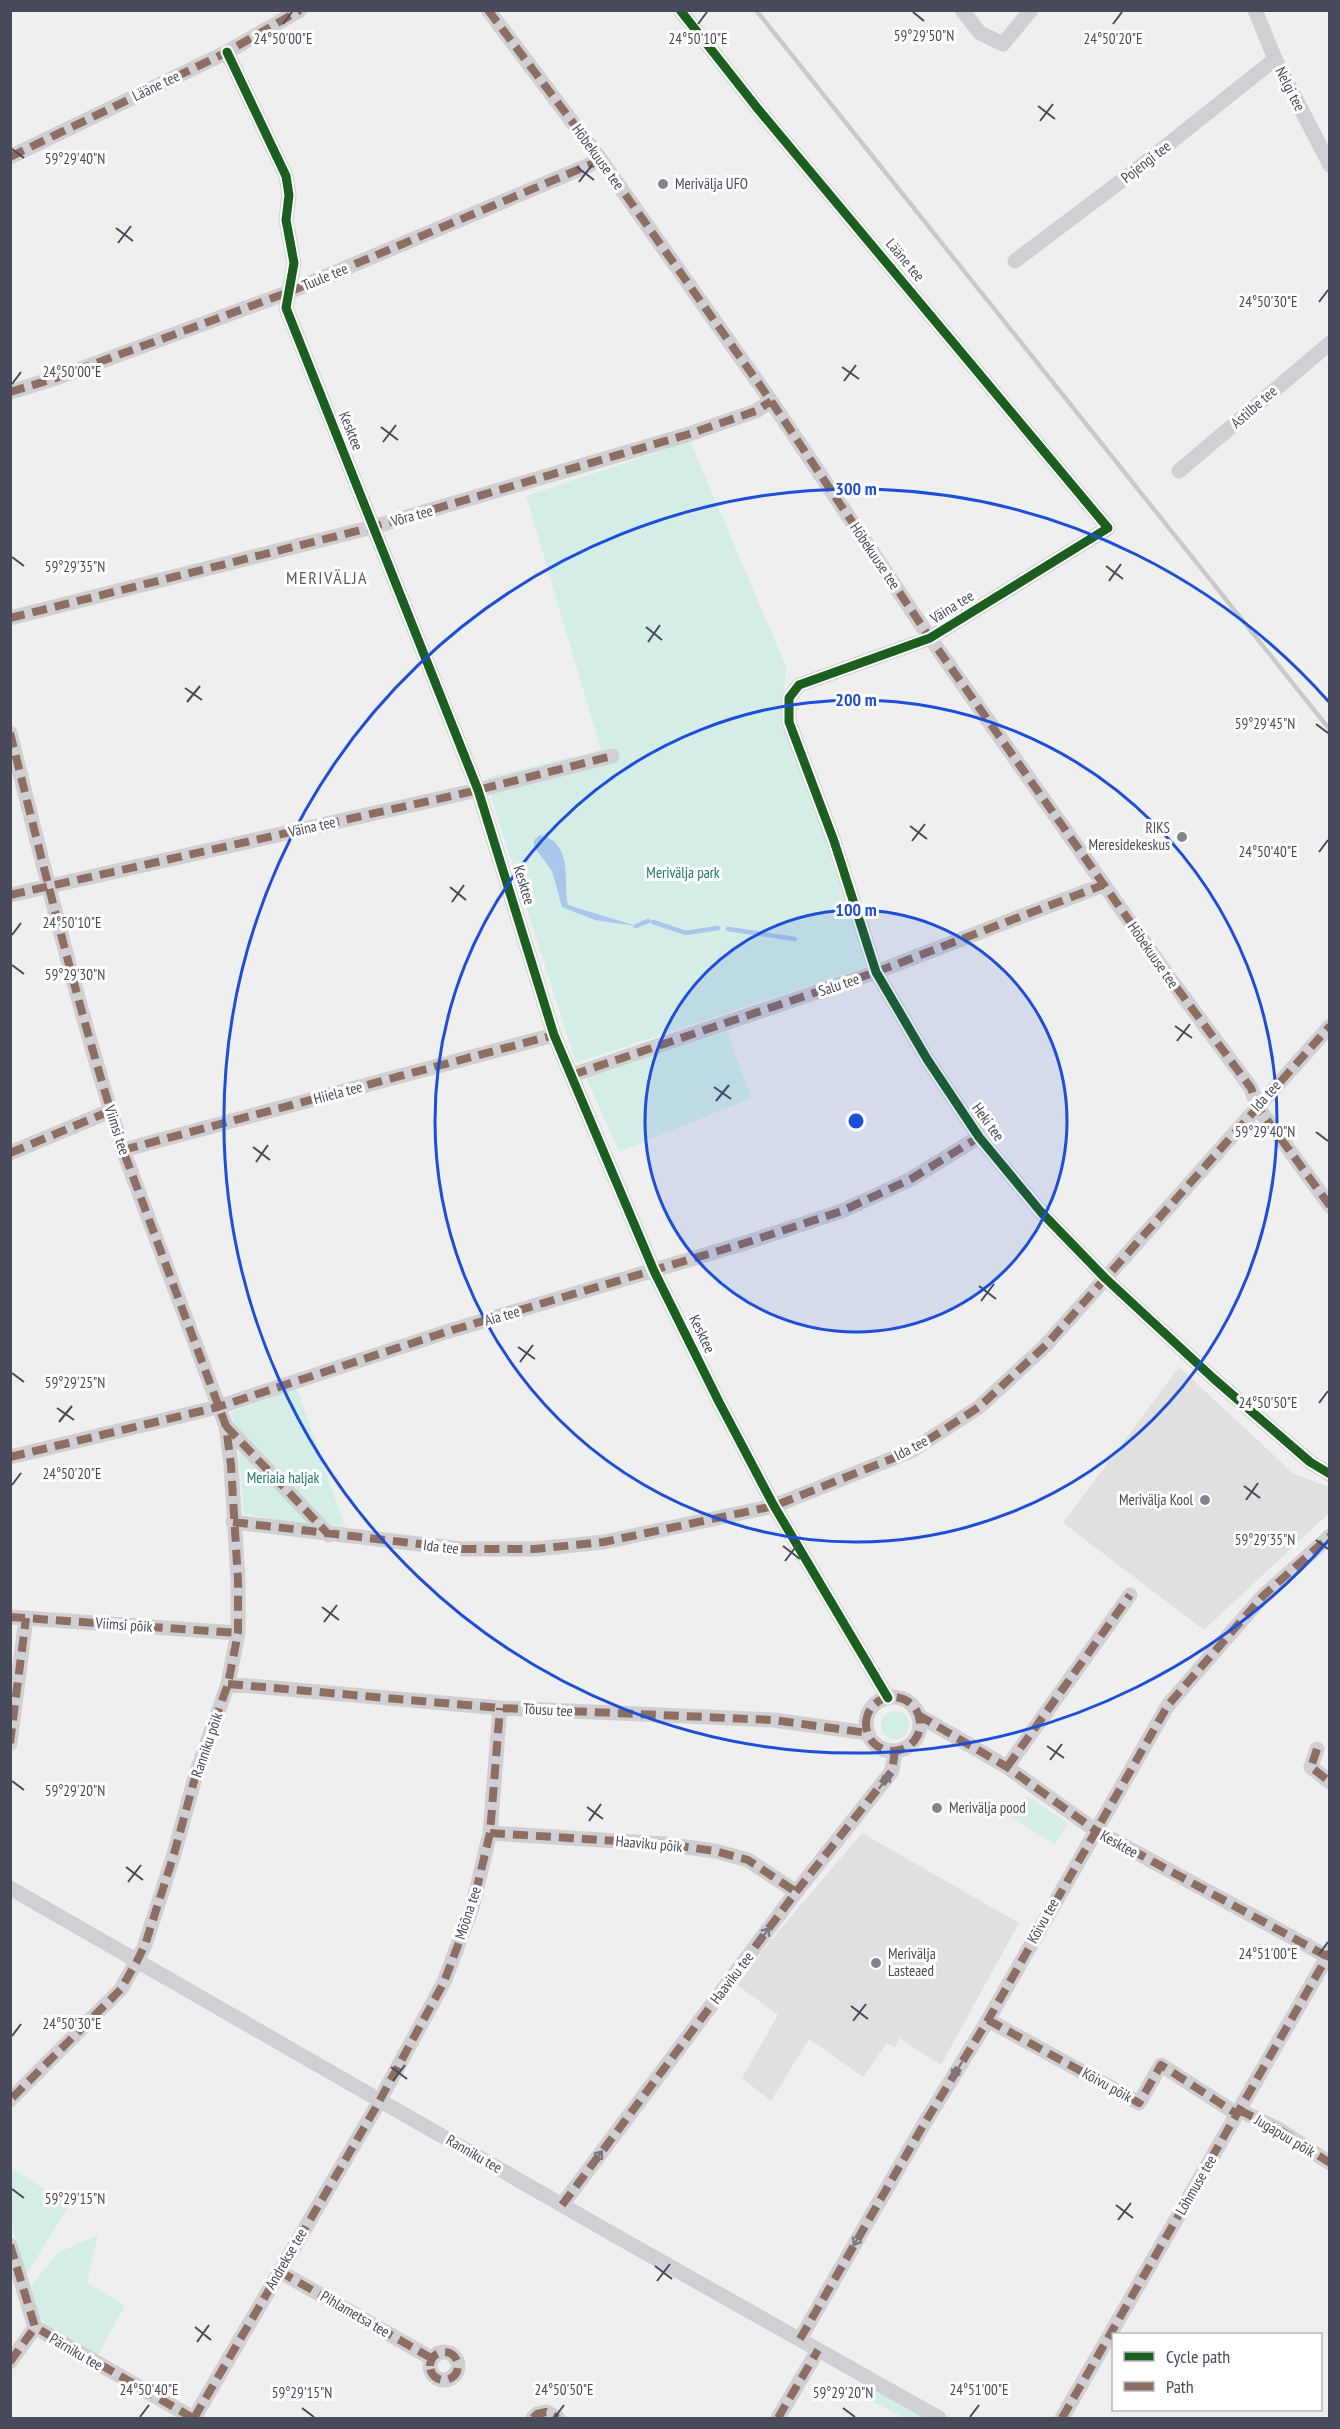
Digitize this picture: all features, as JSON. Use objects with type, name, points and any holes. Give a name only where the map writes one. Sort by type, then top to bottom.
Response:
[{"type":"street","name":"Lääne tee","points":[[10,157],[227,52],[300,10]]},
{"type":"street","name":"Hõbekuuse tee","points":[[488,10],[601,160],[771,401],[930,638],[1103,885],[1251,1088],[1257,1106],[1329,1206]]},
{"type":"street","name":"Lääne tee","points":[[680,10],[758,109],[1108,528]]},
{"type":"street","points":[[962,10],[980,33],[1003,44],[1030,10]]},
{"type":"street","name":"Nelgi tee","points":[[1254,10],[1275,59],[1329,165]]},
{"type":"street","name":"Kesktee","points":[[227,52],[286,176],[289,195],[286,220],[294,263],[286,308],[478,790],[554,1035],[654,1271],[719,1402],[774,1506],[888,1698]]},
{"type":"street","name":"Pojengi tee","points":[[1015,261],[1137,169],[1275,59]]},
{"type":"street","name":"Tuule tee","points":[[10,392],[50,380],[289,292],[601,160]]},
{"type":"street","name":"Astilbe tee","points":[[1179,471],[1329,343]]},
{"type":"street","name":"Võra tee","points":[[10,618],[373,527],[686,435],[756,411],[771,401]]},
{"type":"street","name":"Väina tee","points":[[799,685],[930,638],[1108,528]]},
{"type":"street","name":"Heki tee","points":[[799,685],[789,698],[789,722],[830,830],[876,972],[927,1059],[979,1137],[1041,1212],[1105,1278],[1221,1385],[1310,1462],[1329,1474]]},
{"type":"street","name":"Viimsi tee","points":[[10,733],[48,886],[110,1111],[226,1426],[231,1465],[233,1522]]},
{"type":"street","name":"Väina tee","points":[[10,895],[478,790],[612,756]]},
{"type":"street","name":"Salu tee","points":[[572,1075],[876,972],[1103,885]]},
{"type":"street","name":"Ida tee","points":[[233,1522],[462,1549],[535,1549],[604,1542],[774,1506],[911,1451],[980,1407],[1046,1345],[1329,1026]]},
{"type":"street","name":"Hiiela tee","points":[[123,1150],[554,1035]]},
{"type":"street","points":[[10,1153],[110,1111]]},
{"type":"street","name":"Aia tee","points":[[10,1458],[218,1407],[446,1332],[654,1271],[842,1211],[911,1179],[979,1137]]},
{"type":"street","points":[[226,1426],[329,1535]]},
{"type":"street","name":"Ranniku põik","points":[[10,2100],[121,1989],[145,1945],[196,1774],[228,1684],[238,1633],[238,1580],[233,1522]]},
{"type":"street","name":"Kõivu tee","points":[[800,2339],[924,2124],[988,2020],[1168,1705],[1263,1596],[1329,1536]]},
{"type":"street","points":[[1007,1767],[1130,1595]]},
{"type":"street","points":[[10,1743],[18,1617]]},
{"type":"street","name":"Viimsi põik","points":[[18,1617],[238,1633]]},
{"type":"street","name":"Tõusu tee","points":[[228,1684],[500,1708],[773,1720],[868,1733]]},
{"type":"street","points":[[888,1698],[901,1698],[908,1702],[918,1714],[920,1723],[916,1738],[910,1745],[895,1751],[879,1746],[868,1733],[868,1717],[871,1709],[888,1698]]},
{"type":"street","name":"Mõõna tee","points":[[379,2100],[444,1982],[472,1908],[490,1833],[500,1708]]},
{"type":"street","name":"Kesktee","points":[[918,1714],[1007,1767],[1095,1830],[1329,1955]]},
{"type":"street","points":[[1317,1749],[1311,1767],[1329,1782]]},
{"type":"street","name":"Haaviku tee","points":[[562,2205],[796,1892],[892,1771],[895,1751]]},
{"type":"street","name":"Haaviku põik","points":[[490,1833],[666,1844],[715,1851],[748,1860],[796,1892]]},
{"type":"street","name":"Ranniku tee","points":[[10,1888],[562,2205],[939,2418]]},
{"type":"street","name":"Lõhmuse tee","points":[[1062,2418],[1329,1955]]},
{"type":"street","name":"Kõivu põik","points":[[988,2020],[1139,2103],[1161,2065],[1238,2112]]},
{"type":"street","name":"Andrekse tee","points":[[194,2418],[379,2100]]},
{"type":"street","name":"Jugapuu põik","points":[[1238,2112],[1278,2129],[1329,2163]]},
{"type":"street","name":"Pärniku tee","points":[[10,2245],[34,2328],[194,2418]]},
{"type":"street","name":"Pihlametsa tee","points":[[279,2271],[431,2358]]},
{"type":"street","points":[[10,2362],[34,2328]]},
{"type":"street","points":[[778,2418],[818,2350]]},
{"type":"street","points":[[533,2418],[537,2414],[546,2412],[558,2418]]},
{"type":"shaded area","name":"Merivälja Kool","points":[[1179,1367],[1294,1474],[1329,1487],[1329,1513],[1204,1630],[1063,1523]]},
{"type":"shaded area","name":"Merivälja Lasteaed","points":[[862,1833],[1019,1923],[941,2065],[899,2038],[895,2047],[887,2043],[863,2077],[809,2039],[771,2101],[742,2078],[778,2015],[737,1985],[771,1940]]},
{"type":"green space","name":"Merivälja park","points":[[690,441],[786,667],[782,708],[871,965],[576,1063],[485,778],[601,750],[526,496]]},
{"type":"green space","points":[[725,1026],[751,1098],[619,1152],[585,1075]]},
{"type":"green space","name":"Meriaia haljak","points":[[297,1388],[346,1530],[313,1528],[244,1513],[238,1445],[231,1412]]},
{"type":"green space","points":[[895,1711],[905,1715],[909,1725],[905,1735],[895,1739],[885,1735],[881,1725],[885,1715]]},
{"type":"green space","points":[[1027,1796],[1068,1823],[1055,1845],[1012,1817]]},
{"type":"green space","points":[[10,2167],[69,2205],[26,2275],[11,2223]]},
{"type":"green space","points":[[98,2235],[87,2282],[125,2306],[96,2358],[50,2330],[37,2314],[29,2289],[57,2253]]},
{"type":"green space","points":[[870,2388],[878,2388],[925,2418],[905,2418],[862,2396]]},
{"type":"water","points":[[540,835],[551,839],[562,854],[565,864],[568,905],[636,926],[595,920],[562,907],[552,871],[534,847],[534,840]]},
{"type":"waterway","points":[[636,926],[648,921]]},
{"type":"waterway","points":[[653,922],[686,933],[718,928]]},
{"type":"waterway","points":[[728,929],[795,939]]},
{"type":"railway","points":[[756,10],[1330,730]]},
{"type":"marked path","points":[[10,157],[227,52],[300,10]]},
{"type":"marked path","points":[[488,10],[601,160],[771,401],[930,638],[1171,980],[1251,1088],[1257,1106],[1330,1206]]},
{"type":"marked path","points":[[10,392],[56,378],[289,292],[601,160]]},
{"type":"marked path","points":[[10,618],[373,527],[686,435],[756,411],[771,401]]},
{"type":"marked path","points":[[10,733],[77,995],[123,1150],[226,1426],[231,1465],[238,1580],[238,1633],[228,1684],[196,1774],[145,1945],[121,1989],[10,2100]]},
{"type":"marked path","points":[[10,895],[478,790],[612,756]]},
{"type":"marked path","points":[[572,1075],[876,972],[1103,885]]},
{"type":"marked path","points":[[233,1522],[462,1549],[535,1549],[604,1542],[774,1506],[911,1451],[979,1407],[1046,1345],[1330,1026]]},
{"type":"marked path","points":[[123,1150],[554,1035]]},
{"type":"marked path","points":[[10,1153],[110,1111]]},
{"type":"marked path","points":[[10,1457],[218,1407],[446,1332],[745,1243],[842,1211],[911,1179],[979,1137]]},
{"type":"marked path","points":[[226,1426],[329,1535]]},
{"type":"marked path","points":[[800,2339],[924,2124],[988,2020],[1168,1705],[1263,1596],[1330,1536]]},
{"type":"marked path","points":[[1007,1767],[1130,1595]]},
{"type":"marked path","points":[[10,1617],[238,1633]]},
{"type":"marked path","points":[[10,1743],[26,1618]]},
{"type":"marked path","points":[[228,1684],[500,1708],[773,1720],[868,1733]]},
{"type":"marked path","points":[[893,1697],[903,1699],[912,1705],[918,1714],[920,1724],[918,1734],[912,1743],[903,1749],[893,1751],[883,1749],[874,1743],[868,1734],[866,1724],[868,1714],[874,1705],[883,1699],[893,1697]]},
{"type":"marked path","points":[[194,2418],[375,2109],[444,1982],[472,1908],[490,1833],[500,1708]]},
{"type":"marked path","points":[[918,1715],[1007,1767],[1095,1830],[1330,1958]]},
{"type":"marked path","points":[[1317,1749],[1311,1767],[1330,1782]]},
{"type":"marked path","points":[[562,2205],[796,1892],[892,1771],[895,1751]]},
{"type":"marked path","points":[[490,1833],[666,1844],[715,1851],[748,1860],[796,1892]]},
{"type":"marked path","points":[[1062,2418],[1330,1952]]},
{"type":"marked path","points":[[988,2020],[1139,2103],[1161,2065],[1237,2114]]},
{"type":"marked path","points":[[1239,2110],[1278,2129],[1330,2163]]},
{"type":"marked path","points":[[10,2245],[35,2327],[193,2418]]},
{"type":"marked path","points":[[279,2271],[431,2358]]},
{"type":"marked path","points":[[10,2362],[35,2327]]},
{"type":"marked path","points":[[778,2418],[818,2350]]},
{"type":"marked path","points":[[444,2352],[454,2356],[458,2366],[454,2376],[444,2380],[434,2376],[430,2366],[434,2356],[444,2352]]},
{"type":"marked path","points":[[533,2418],[537,2414],[546,2412],[558,2418]]},
{"type":"cycle path","points":[[680,10],[758,109],[1108,528],[930,638],[799,685],[789,698],[789,722],[834,841],[876,972],[927,1059],[979,1137],[1041,1212],[1105,1278],[1213,1378],[1310,1462],[1330,1474]]},
{"type":"cycle path","points":[[227,52],[286,176],[289,195],[286,220],[294,263],[286,308],[478,790],[554,1035],[654,1271],[719,1402],[774,1506],[888,1698]]},
{"type":"place","name":"Merivälja UFO","points":[[663,184]]},
{"type":"place","name":"RIKS Meresidekeskus","points":[[1182,837]]},
{"type":"place","name":"Merivälja Kool","points":[[1205,1500]]},
{"type":"place","name":"Merivälja pood","points":[[937,1808]]},
{"type":"place","name":"Merivälja Lasteaed","points":[[876,1963]]},
{"type":"district","name":"MERIVÄLJA","points":[[327,578]]}]
